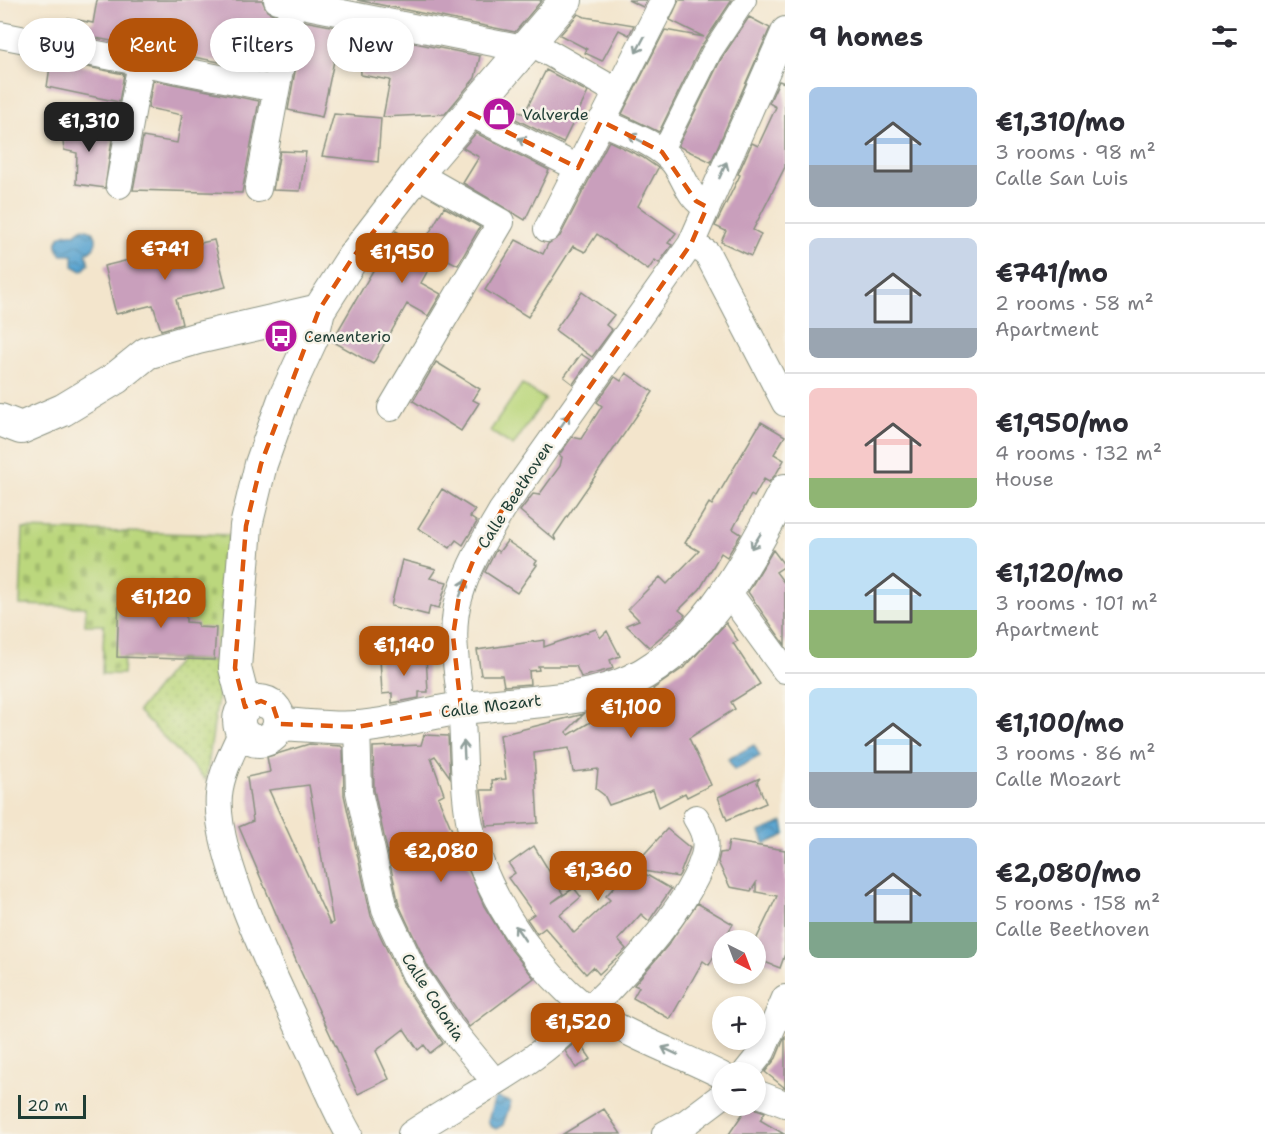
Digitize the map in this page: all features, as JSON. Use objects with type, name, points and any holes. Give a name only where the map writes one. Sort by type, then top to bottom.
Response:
[{"type":"street","points":[[349,1134],[280,989],[242,896],[220,829],[219,795],[243,719],[236,668],[246,526],[261,464],[284,399],[313,336],[319,310],[353,257],[417,174],[566,0]]},
{"type":"street","points":[[547,229],[664,0]]},
{"type":"street","points":[[662,152],[711,52],[746,0]]},
{"type":"street","points":[[258,189],[276,89],[287,1],[526,45],[616,91]]},
{"type":"street","name":"Calle Beethoven","points":[[712,1071],[636,1036],[568,992],[533,952],[483,874],[471,833],[453,636],[459,596],[475,556],[502,510],[691,244],[785,30]]},
{"type":"street","points":[[0,35],[108,56]]},
{"type":"street","points":[[119,185],[139,72]]},
{"type":"street","points":[[191,72],[276,89]]},
{"type":"street","points":[[470,113],[578,168]]},
{"type":"street","points":[[601,121],[662,152],[674,163],[696,201],[707,207]]},
{"type":"street","points":[[391,408],[501,222],[417,174]]},
{"type":"street","points":[[691,244],[706,253],[785,403]]},
{"type":"street","points":[[0,420],[21,428],[63,410],[116,378],[147,353],[198,338],[319,310]]},
{"type":"street","name":"Calle Mozart","points":[[243,719],[254,701],[267,702],[277,711],[279,724],[357,727],[461,708],[567,697],[616,687],[655,669],[684,645],[708,618],[785,490]]},
{"type":"street","points":[[726,589],[785,670]]},
{"type":"street","name":"Calle Colonia","points":[[357,727],[359,792],[385,910],[415,974],[450,1027],[495,1082]]},
{"type":"street","points":[[411,1134],[534,1056],[591,1008],[666,921],[693,880],[704,856],[706,834],[696,818]]},
{"type":"street","points":[[754,1062],[762,1052],[785,998]]},
{"type":"street","points":[[766,1097],[785,1104]]},
{"type":"street","points":[[665,1134],[687,1122],[712,1103]]},
{"type":"highlighted area","points":[[470,113],[578,168],[601,121],[662,152],[696,201],[707,207],[691,244],[502,510],[475,556],[459,596],[453,636],[461,708],[357,727],[279,724],[273,706],[261,701],[245,707],[239,692],[235,668],[246,526],[261,464],[319,310],[353,257]]},
{"type":"green space","points":[[522,384],[545,399],[513,446],[490,431]]},
{"type":"green space","points":[[23,529],[228,535],[223,661],[124,658],[123,674],[102,674],[104,625],[85,625],[86,607],[20,605]]},
{"type":"green space","points":[[179,660],[223,661],[206,780],[138,711]]},
{"type":"water","points":[[83,228],[93,232],[96,243],[86,253],[89,264],[82,271],[73,266],[73,255],[62,255],[57,242],[61,236],[69,233],[75,234]]},
{"type":"water","points":[[754,745],[760,756],[734,770],[728,759]]},
{"type":"water","points":[[783,822],[785,835],[765,844],[760,832]]},
{"type":"water","points":[[495,1097],[511,1102],[503,1125],[496,1129],[490,1126],[488,1120]]},
{"type":"building","points":[[97,0],[262,0],[267,11],[275,15],[274,18],[210,18],[210,60],[198,58],[198,18],[108,18],[108,40],[96,38],[96,18],[94,18]]},
{"type":"building","points":[[357,0],[542,0],[515,32]]},
{"type":"building","points":[[628,0],[647,0],[643,7]]},
{"type":"building","points":[[679,0],[732,0],[700,48],[659,132],[622,114],[665,30],[704,37],[670,20]]},
{"type":"building","points":[[578,14],[634,25],[629,35],[619,30],[602,61],[585,53],[587,49],[560,35]]},
{"type":"building","points":[[749,17],[770,28],[711,162],[678,146],[721,59]]},
{"type":"building","points":[[315,23],[327,25],[327,72],[332,72],[322,117],[288,110],[295,72],[315,72]]},
{"type":"building","points":[[414,43],[480,56],[475,78],[445,114],[383,117],[390,80],[361,75],[361,72],[414,72]]},
{"type":"building","points":[[96,69],[124,74],[119,102],[47,87],[49,72],[96,72]]},
{"type":"building","points":[[546,70],[588,92],[563,143],[496,109],[502,103],[524,114]]},
{"type":"building","points":[[153,80],[259,101],[242,193],[133,190],[143,137],[177,143],[182,115],[148,108]]},
{"type":"building","points":[[779,81],[785,83],[785,167],[753,230],[761,234],[751,256],[721,242],[726,231],[715,226],[740,175],[738,174],[752,143],[758,146],[776,107],[769,103]]},
{"type":"building","points":[[334,114],[381,118],[378,162],[322,156]]},
{"type":"building","points":[[61,124],[113,132],[105,188],[76,184],[77,153],[64,150]]},
{"type":"building","points":[[476,133],[549,170],[525,220],[463,183],[479,157],[463,148]]},
{"type":"building","points":[[609,141],[642,157],[658,168],[638,206],[676,233],[668,243],[672,245],[659,263],[655,260],[648,270],[597,234],[585,252],[573,246],[528,317],[485,290],[516,240],[543,254],[548,244],[560,236]]},
{"type":"building","points":[[280,151],[306,152],[300,191],[273,190]]},
{"type":"building","points":[[444,207],[480,227],[458,265],[437,254],[421,283],[441,294],[428,316],[407,304],[373,364],[332,341],[396,231],[422,246]]},
{"type":"building","points":[[214,240],[226,287],[176,299],[182,324],[161,330],[153,305],[116,314],[104,266],[154,254],[155,261],[189,252],[188,246]]},
{"type":"building","points":[[582,292],[614,315],[606,325],[612,330],[592,357],[555,330]]},
{"type":"building","points":[[581,354],[590,360],[573,384],[564,377]]},
{"type":"building","points":[[436,362],[480,389],[473,400],[479,403],[461,431],[413,401]]},
{"type":"building","points":[[626,373],[653,392],[554,536],[556,541],[520,511],[533,494],[539,495],[560,466],[562,457],[559,455],[572,437],[581,439],[602,406],[597,402],[615,377],[621,381]]},
{"type":"building","points":[[761,422],[785,436],[774,454],[784,460],[769,482],[764,479],[754,497],[751,495],[733,529],[741,534],[727,557],[721,553],[700,589],[679,610],[685,615],[683,618],[649,647],[626,625],[639,620],[628,609],[660,577],[667,584],[699,551],[685,543],[709,503],[712,505]]},
{"type":"building","points":[[442,489],[475,510],[470,517],[477,522],[463,545],[456,540],[450,548],[418,528]]},
{"type":"building","points":[[507,541],[537,561],[535,564],[537,565],[517,593],[485,572],[496,550],[499,552]]},
{"type":"building","points":[[773,550],[785,566],[776,572],[785,584],[785,645],[748,592]]},
{"type":"building","points":[[402,560],[436,569],[430,578],[447,582],[439,608],[430,606],[428,615],[391,606]]},
{"type":"building","points":[[186,594],[186,622],[198,623],[198,627],[216,628],[214,660],[117,657],[119,595]]},
{"type":"building","points":[[726,623],[738,641],[733,643],[760,684],[731,702],[735,709],[689,738],[711,785],[687,797],[685,793],[659,807],[653,790],[609,805],[604,795],[596,789],[598,769],[573,772],[569,748],[534,753],[538,823],[486,826],[481,790],[493,790],[492,780],[506,779],[500,735],[584,714],[566,732],[569,735],[620,704],[655,693],[653,689],[686,666]]},
{"type":"building","points":[[596,629],[600,638],[607,631],[620,656],[610,660],[613,668],[611,669],[581,677],[576,666],[538,666],[539,670],[529,671],[530,684],[504,686],[502,675],[481,675],[477,650],[544,640],[544,647]]},
{"type":"building","points":[[426,655],[428,692],[419,692],[419,698],[392,703],[392,693],[382,694],[380,658]]},
{"type":"building","points":[[424,735],[448,736],[450,777],[435,756],[431,758],[444,794],[438,797],[484,906],[510,948],[534,978],[469,1027],[428,967],[399,905],[374,790],[373,747],[421,745]]},
{"type":"building","points":[[309,744],[343,748],[344,795],[371,916],[402,982],[443,1043],[430,1053],[424,1045],[418,1050],[404,1029],[376,1051],[389,1079],[358,1094],[300,970],[239,827],[253,821],[247,777],[270,772],[267,757]],"holes":[[[309,785],[333,923],[330,924],[269,790]]]},
{"type":"building","points":[[760,778],[757,782],[766,803],[727,820],[718,797]]},
{"type":"building","points":[[667,829],[690,848],[680,874],[678,877],[638,870],[671,889],[649,921],[641,914],[618,940],[626,949],[599,974],[593,967],[586,974],[545,928],[537,934],[527,919],[534,914],[508,878],[515,873],[509,864],[534,846],[563,894],[551,903],[574,888],[581,897],[560,915],[574,933],[610,900],[606,896]]},
{"type":"building","points":[[729,841],[785,850],[785,954],[780,968],[766,963],[766,930],[761,930],[777,896],[756,892],[756,883],[751,891],[730,887],[718,862],[720,853],[727,852]]},
{"type":"building","points":[[697,903],[733,924],[729,930],[712,930],[712,960],[709,965],[703,961],[670,1019],[633,998],[639,987],[634,985],[668,945]]},
{"type":"building","points":[[785,1036],[785,1088],[766,1073],[776,1058]]},
{"type":"building","points":[[578,1040],[591,1059],[576,1068],[565,1051]]},
{"type":"building","points":[[604,1109],[621,1134],[563,1134]]},
{"type":"building","points":[[741,1116],[762,1116],[760,1120],[784,1134],[729,1134]]},
{"type":"place","name":"Valverde","points":[[499,114]]},
{"type":"place","name":"Cementerio","points":[[281,336]]}]
